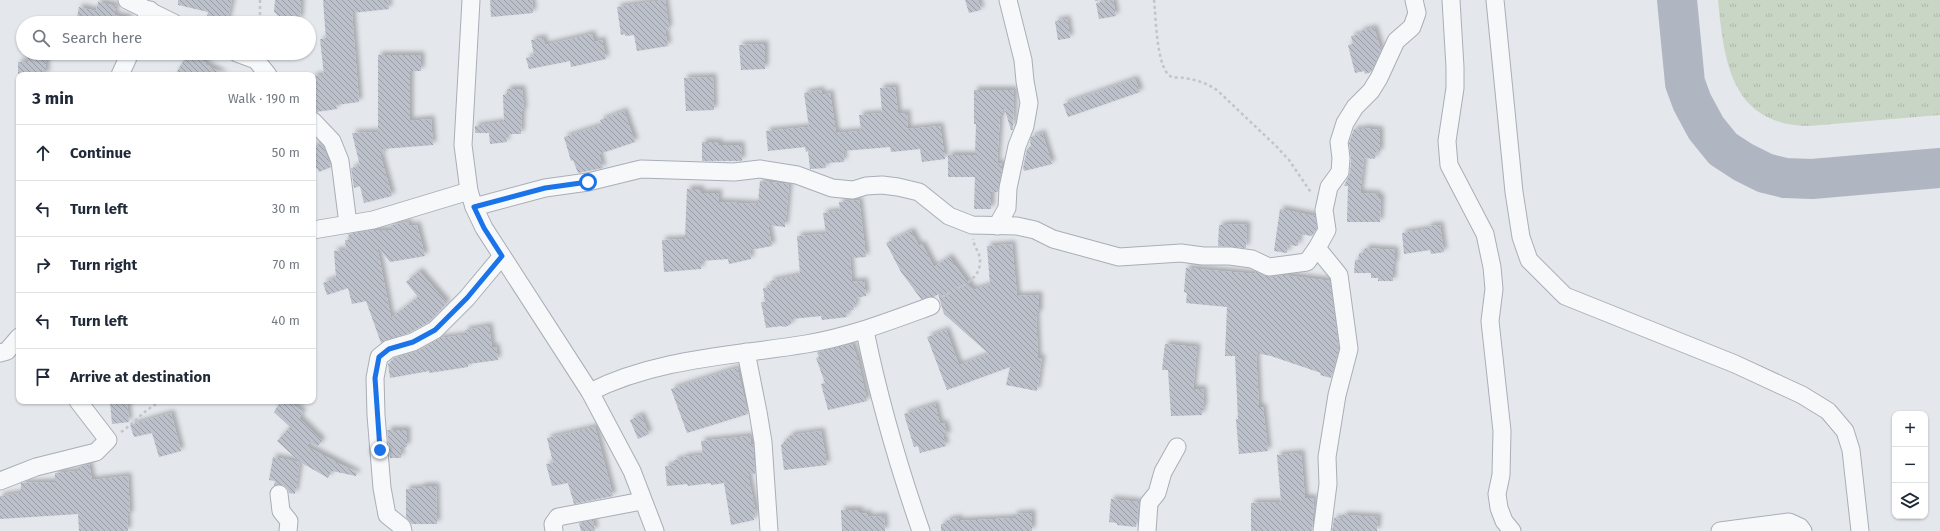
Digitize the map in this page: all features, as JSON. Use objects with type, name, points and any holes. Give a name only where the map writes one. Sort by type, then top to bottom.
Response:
[{"type":"street","points":[[127,0],[146,16]]},
{"type":"street","points":[[471,0],[464,145],[472,199],[484,228],[590,392],[632,471],[642,501],[655,531]]},
{"type":"street","points":[[997,226],[1007,208],[1008,188],[1017,146],[1025,126],[1029,103],[1023,60],[1008,0]]},
{"type":"street","points":[[316,229],[373,220],[472,199],[588,182],[641,169],[734,172],[760,169],[797,175],[832,188],[852,190],[866,186],[882,185],[919,192],[948,216],[972,226],[1017,226],[1035,230],[1053,239],[1119,257],[1181,253],[1202,256],[1230,256],[1252,258],[1269,267],[1307,262],[1327,230],[1324,210],[1329,187],[1340,172],[1341,158],[1339,142],[1345,123],[1355,107],[1371,91],[1379,78],[1396,40],[1412,27],[1417,13],[1414,0]]},
{"type":"street","points":[[1451,0],[1455,88],[1447,141],[1449,165],[1485,234],[1492,268],[1494,289],[1490,321],[1502,431],[1501,475],[1497,494],[1499,508],[1504,521],[1512,531]]},
{"type":"street","points":[[1495,0],[1514,192],[1521,237],[1529,260],[1566,296],[1735,364],[1802,394],[1828,411],[1845,431],[1851,450],[1860,531]]},
{"type":"street","points":[[121,72],[127,60]]},
{"type":"street","points":[[256,60],[266,72]]},
{"type":"street","points":[[316,123],[332,141],[340,161],[348,224]]},
{"type":"street","points":[[1317,248],[1339,275],[1349,349],[1339,388],[1327,457],[1328,484],[1322,531]]},
{"type":"street","points":[[403,531],[402,527],[387,515],[382,488],[375,378],[379,357],[389,349],[413,342],[435,330],[467,298],[502,256]]},
{"type":"street","points":[[590,392],[612,381],[658,368],[706,358],[806,344],[866,331],[931,306]]},
{"type":"street","points":[[866,331],[876,382],[899,468],[921,531]]},
{"type":"street","points":[[9,353],[16,342]]},
{"type":"street","points":[[746,352],[763,442],[769,531]]},
{"type":"street","points":[[0,481],[36,467],[96,452],[108,440],[80,404]]},
{"type":"street","points":[[1148,531],[1149,503],[1156,494],[1163,472],[1177,447]]},
{"type":"street","points":[[279,494],[281,511],[289,521],[288,531]]},
{"type":"street","points":[[554,531],[552,524],[558,517],[642,501]]},
{"type":"street","points":[[1720,531],[1789,522],[1800,527],[1803,531]]},
{"type":"path","points":[[260,0],[260,16]]},
{"type":"path","points":[[1095,0],[1105,0]]},
{"type":"path","points":[[1154,0],[1160,58],[1165,71],[1173,78],[1198,80],[1209,84],[1289,160],[1324,210]]},
{"type":"path","points":[[931,306],[943,296],[971,282],[979,268],[980,258],[974,244],[972,226]]},
{"type":"path","points":[[108,440],[134,423],[152,406],[156,404]]},
{"type":"green space","points":[[1718,0],[1940,0],[1940,115],[1809,126],[1783,123],[1763,115],[1748,102],[1736,86],[1729,67],[1724,46]]},
{"type":"building","points":[[178,0],[232,0],[229,16],[207,16],[208,12],[178,5]]},
{"type":"building","points":[[275,0],[301,0],[300,16],[278,16],[274,12]]},
{"type":"building","points":[[323,0],[388,0],[389,9],[352,13],[359,102],[336,105],[337,109],[316,112],[316,76],[324,75],[320,39],[326,39]]},
{"type":"building","points":[[490,0],[532,0],[533,13],[491,17]]},
{"type":"building","points":[[665,0],[669,29],[665,30],[668,46],[637,51],[634,35],[621,35],[617,7]]},
{"type":"building","points":[[965,0],[978,0],[981,10],[969,13]]},
{"type":"building","points":[[1113,0],[1116,16],[1099,19],[1096,3]]},
{"type":"building","points":[[98,2],[116,6],[114,15],[119,16],[77,16],[79,7],[96,11]]},
{"type":"building","points":[[1067,19],[1070,38],[1058,40],[1055,21]]},
{"type":"building","points":[[1374,28],[1381,50],[1371,72],[1365,74],[1364,71],[1355,73],[1348,45],[1353,44],[1351,36],[1361,34],[1360,31]]},
{"type":"building","points":[[592,34],[594,42],[602,40],[606,59],[571,67],[570,61],[529,69],[526,58],[534,56],[531,40],[543,38],[545,45]]},
{"type":"building","points":[[765,44],[765,69],[741,70],[739,45]]},
{"type":"building","points":[[378,55],[421,55],[421,71],[410,71],[410,121],[431,119],[433,145],[383,149],[384,153],[380,154],[392,196],[364,203],[360,186],[354,188],[351,168],[360,166],[352,133],[378,132]]},
{"type":"building","points":[[28,60],[46,60],[46,72],[18,72],[18,62],[28,62]]},
{"type":"building","points":[[184,60],[201,60],[220,72],[177,72]]},
{"type":"building","points":[[713,77],[714,110],[686,111],[684,78]]},
{"type":"building","points":[[1135,79],[1140,92],[1068,117],[1063,104]]},
{"type":"building","points":[[895,87],[898,114],[907,113],[908,129],[940,126],[945,159],[922,162],[920,149],[891,152],[890,147],[843,151],[844,162],[825,163],[826,168],[810,169],[808,151],[806,152],[805,147],[768,151],[766,131],[809,127],[804,93],[821,90],[822,95],[830,93],[836,133],[861,131],[859,115],[882,113],[880,88]]},
{"type":"building","points":[[507,89],[522,89],[524,111],[522,111],[521,134],[505,134],[507,142],[490,144],[489,133],[475,133],[475,126],[504,122],[503,95],[507,94]]},
{"type":"building","points":[[974,90],[1014,90],[1013,130],[1011,130],[1003,104],[1003,116],[1000,116],[997,164],[1002,163],[1002,169],[998,192],[991,192],[991,209],[974,209],[975,177],[948,177],[948,155],[975,155],[976,124],[974,124]]},
{"type":"building","points":[[624,111],[635,142],[599,154],[603,168],[578,173],[573,160],[571,161],[564,137],[602,125],[600,120]]},
{"type":"building","points":[[1362,128],[1380,130],[1380,153],[1376,152],[1375,159],[1364,158],[1360,193],[1378,194],[1377,197],[1381,197],[1380,222],[1347,222],[1348,186],[1344,186],[1350,173],[1351,159],[1349,143],[1354,129],[1362,130]]},
{"type":"building","points":[[1042,133],[1052,164],[1024,171],[1023,168],[1027,149],[1031,146],[1031,137]]},
{"type":"building","points":[[702,142],[719,142],[719,145],[741,145],[742,161],[702,161]]},
{"type":"building","points":[[321,143],[331,167],[319,172],[316,168],[316,146]]},
{"type":"building","points":[[760,181],[789,184],[785,227],[768,225],[772,246],[750,250],[751,259],[729,264],[728,259],[701,261],[701,269],[664,272],[662,240],[685,239],[687,189],[701,189],[700,193],[719,193],[718,202],[758,204]]},
{"type":"building","points":[[859,200],[866,257],[850,258],[852,282],[864,281],[866,296],[855,298],[856,306],[853,306],[854,310],[846,311],[847,317],[822,320],[821,316],[792,319],[791,324],[785,327],[781,326],[766,328],[761,302],[765,302],[763,288],[771,287],[770,281],[800,275],[797,236],[826,234],[823,213],[840,211],[839,202]]},
{"type":"building","points":[[1280,209],[1315,216],[1317,228],[1312,236],[1299,234],[1298,246],[1288,245],[1287,253],[1274,251]]},
{"type":"building","points":[[408,222],[409,226],[417,225],[425,256],[390,262],[377,246],[391,318],[418,297],[406,282],[419,271],[447,303],[429,322],[409,333],[381,343],[366,301],[352,304],[348,288],[327,295],[323,283],[336,278],[334,251],[346,250],[345,240],[348,240],[349,234],[372,230],[391,230],[391,225]]},
{"type":"building","points":[[1219,225],[1247,225],[1246,248],[1218,246]]},
{"type":"building","points":[[1440,225],[1444,252],[1431,254],[1430,250],[1404,254],[1402,233],[1428,229],[1428,226]]},
{"type":"building","points":[[911,231],[919,246],[922,244],[934,267],[949,257],[973,290],[990,285],[987,246],[1012,244],[1017,296],[1039,295],[1039,314],[1036,314],[1038,358],[1042,358],[1037,391],[1006,385],[1010,367],[947,390],[927,337],[946,330],[959,365],[989,354],[944,314],[938,294],[934,297],[921,299],[901,272],[886,243]]},
{"type":"building","points":[[1365,248],[1395,250],[1393,281],[1378,281],[1378,278],[1371,278],[1371,273],[1354,273],[1355,260],[1359,260],[1359,253],[1365,253]]},
{"type":"building","points":[[1186,268],[1255,274],[1256,272],[1270,277],[1284,275],[1330,281],[1339,348],[1331,378],[1320,375],[1321,373],[1271,356],[1256,353],[1259,407],[1263,407],[1268,451],[1239,454],[1236,419],[1238,419],[1235,356],[1225,356],[1227,307],[1186,303],[1187,293],[1184,292]]},
{"type":"building","points":[[489,326],[492,347],[496,347],[498,360],[468,364],[468,367],[429,373],[429,371],[390,378],[388,364],[394,358],[418,351],[440,338],[465,335],[465,330]]},
{"type":"building","points":[[852,344],[858,360],[867,401],[828,410],[821,384],[825,383],[816,358],[819,357],[817,352]]},
{"type":"building","points":[[1165,344],[1197,347],[1193,389],[1203,389],[1204,408],[1202,408],[1202,415],[1171,416],[1168,370],[1162,370]]},
{"type":"building","points":[[737,368],[748,414],[687,433],[671,389]]},
{"type":"building","points":[[110,404],[127,404],[129,422],[112,424]]},
{"type":"building","points":[[279,404],[292,404],[303,412],[299,418],[322,441],[317,447],[310,442],[306,446],[357,473],[356,476],[332,471],[328,478],[300,462],[277,441],[290,427],[274,412]]},
{"type":"building","points":[[935,404],[940,424],[944,423],[948,435],[943,436],[946,446],[920,453],[918,446],[914,447],[904,414]]},
{"type":"building","points":[[171,413],[181,451],[159,457],[152,433],[134,437],[130,425]]},
{"type":"building","points":[[641,415],[649,434],[638,439],[630,420]]},
{"type":"building","points":[[595,427],[613,496],[574,504],[568,483],[552,486],[546,464],[553,463],[547,438]]},
{"type":"building","points":[[387,430],[407,430],[407,447],[401,447],[401,458],[390,458]]},
{"type":"building","points":[[821,431],[827,465],[784,470],[781,445],[791,435]]},
{"type":"building","points":[[750,436],[751,445],[753,444],[755,474],[748,475],[756,514],[753,515],[754,520],[731,525],[724,483],[711,485],[711,483],[688,486],[687,484],[667,486],[665,466],[674,465],[674,460],[683,459],[683,457],[703,455],[701,441]]},
{"type":"building","points":[[1301,453],[1305,498],[1314,498],[1312,531],[1251,531],[1251,503],[1281,502],[1277,455]]},
{"type":"building","points":[[273,457],[300,462],[295,494],[289,493],[287,488],[283,485],[274,486],[275,481],[269,480]]},
{"type":"building","points":[[89,464],[92,480],[128,476],[130,515],[127,515],[128,531],[79,531],[78,514],[0,519],[0,496],[21,493],[21,483],[55,482],[55,473],[79,471],[78,467]]},
{"type":"building","points":[[421,486],[436,486],[437,524],[412,524],[406,517],[406,489],[421,488]]},
{"type":"building","points":[[1111,499],[1139,502],[1136,527],[1117,525],[1117,523],[1109,522]]},
{"type":"building","points":[[841,510],[860,510],[860,514],[868,513],[868,517],[884,516],[885,531],[842,531]]},
{"type":"building","points":[[1032,513],[1032,531],[941,531],[941,524],[947,523],[947,520],[959,518],[959,521],[1014,518],[1014,514]]},
{"type":"building","points":[[1343,515],[1378,517],[1377,531],[1332,531],[1334,518],[1343,519]]},
{"type":"building","points":[[593,520],[595,531],[581,531],[579,523]]},
{"type":"taxiway","points":[[1677,0],[1685,83],[1692,102],[1706,128],[1723,149],[1743,162],[1765,173],[1785,178],[1812,179],[1940,168]]},
{"type":"route","points":[[380,450],[376,415],[375,378],[379,357],[389,349],[413,342],[435,330],[489,274],[502,256],[484,228],[474,207],[510,196],[545,188],[588,182]]}]
